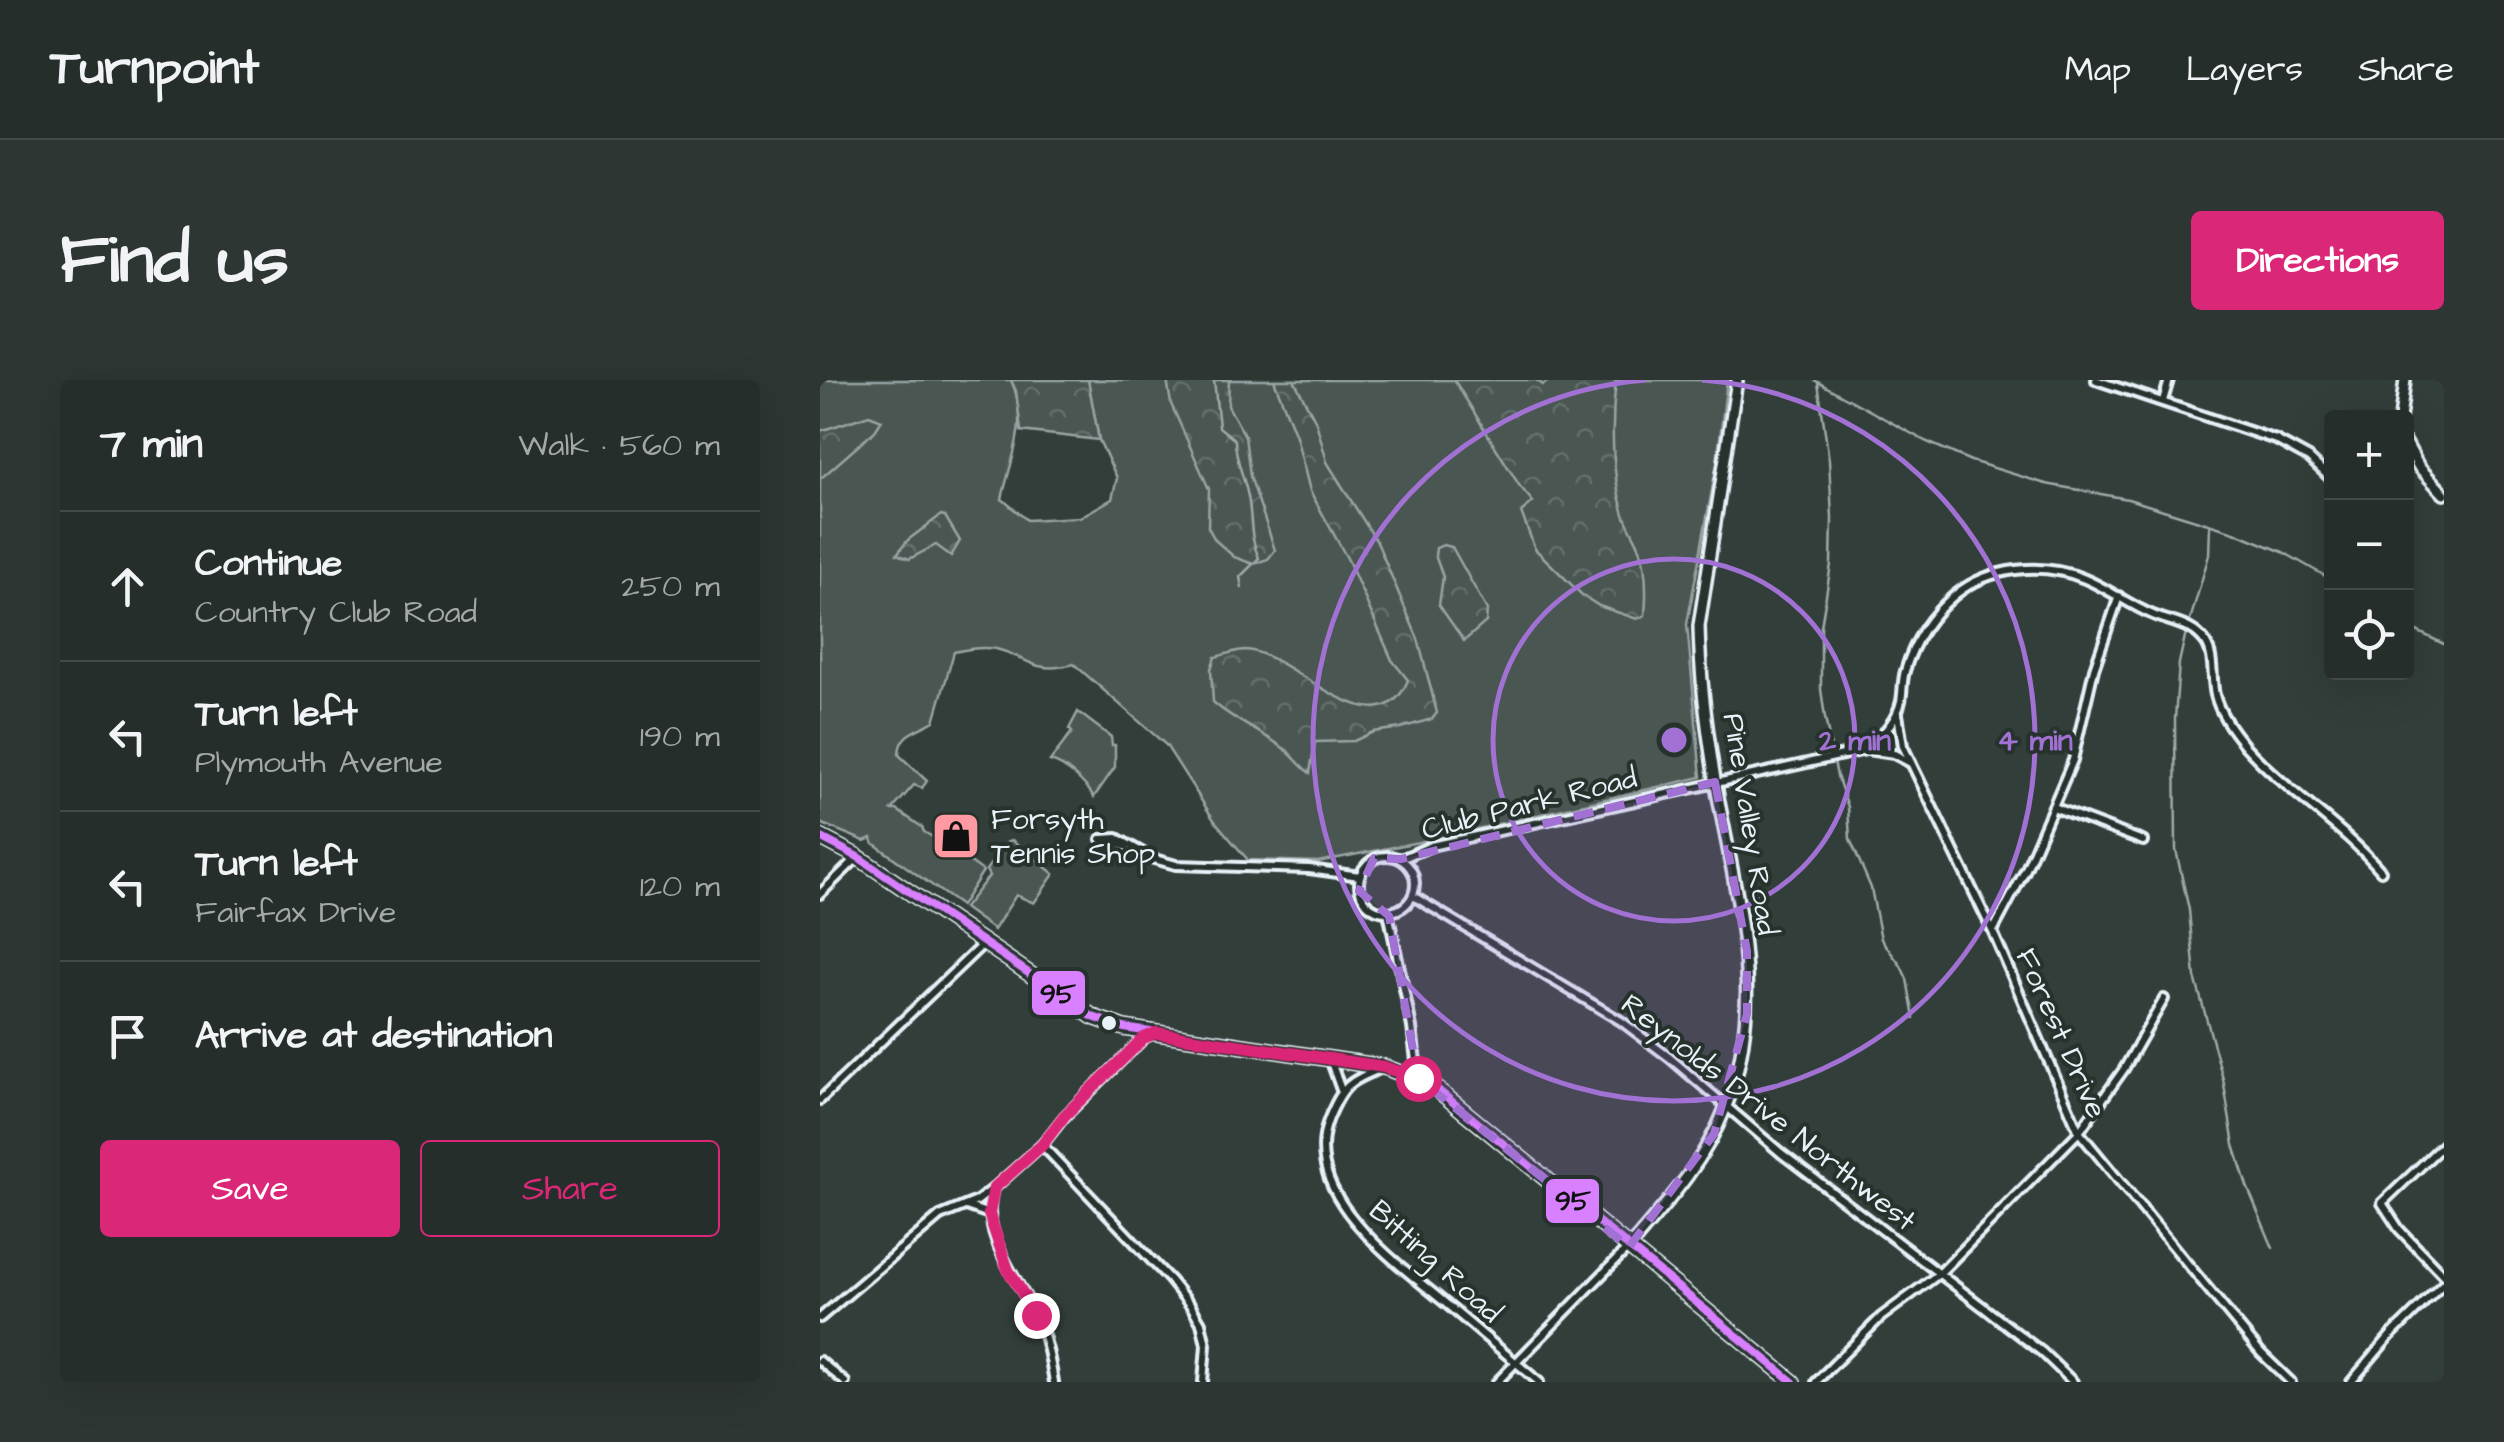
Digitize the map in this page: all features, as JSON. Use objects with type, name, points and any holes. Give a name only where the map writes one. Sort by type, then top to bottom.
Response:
[{"type":"main road","points":[[820,837],[858,857],[1094,1017],[1124,1028],[1384,1067],[1418,1078],[1445,1094],[1793,1382]]},
{"type":"street","name":"Pine Valley Road","points":[[1629,1247],[1684,1182],[1726,1107],[1747,1014],[1747,951],[1715,782],[1699,626],[1737,380]]},
{"type":"street","points":[[2096,380],[2289,446],[2324,472]]},
{"type":"street","points":[[2162,401],[2169,380]]},
{"type":"street","points":[[2401,410],[2405,380]]},
{"type":"street","points":[[2414,465],[2444,494]]},
{"type":"street","points":[[1866,750],[1884,733],[1898,708],[1910,658],[1930,618],[1958,592],[1985,577],[2004,572],[2056,571],[2086,580],[2152,615],[2188,627],[2204,640],[2210,652],[2219,706],[2234,733],[2299,800],[2347,833],[2380,871]]},
{"type":"street","points":[[1993,932],[2026,870],[2073,760],[2094,669],[2119,596]]},
{"type":"street","name":"Forest Drive","points":[[1898,708],[1900,740],[1993,932],[2079,1132],[2261,1353],[2292,1382]]},
{"type":"street","name":"Club Park Road","points":[[1401,859],[1431,846],[1866,750]]},
{"type":"street","points":[[1866,750],[1894,754],[1912,764]]},
{"type":"street","points":[[2053,807],[2142,841]]},
{"type":"street","points":[[1100,839],[1118,838],[1154,859],[1176,865],[1309,869],[1360,876]]},
{"type":"street","points":[[1392,855],[1401,859],[1416,880],[1412,896],[1402,908],[1388,912],[1370,906],[1359,891],[1366,864],[1374,858],[1392,855]]},
{"type":"street","points":[[820,894],[858,857]]},
{"type":"street","name":"Reynolds Drive Northwest","points":[[1412,896],[1622,1022],[1822,1185],[2042,1352],[2073,1382]]},
{"type":"street","points":[[1388,912],[1412,1027],[1418,1078]]},
{"type":"street","points":[[820,1100],[985,942]]},
{"type":"street","points":[[1816,1382],[1881,1317],[1940,1273],[2079,1132],[2124,1069],[2164,1000]]},
{"type":"street","points":[[820,1318],[940,1216],[994,1188],[1042,1145],[1076,1104],[1144,1038],[1156,1033]]},
{"type":"street","points":[[1330,1059],[1341,1090],[1384,1067]]},
{"type":"street","name":"Bitting Road","points":[[1341,1090],[1324,1131],[1323,1155],[1333,1188],[1345,1208],[1395,1261],[1538,1382]]},
{"type":"street","points":[[2352,1382],[2444,1279],[2399,1228],[2382,1202],[2444,1144]]},
{"type":"street","points":[[1042,1145],[1191,1306],[1201,1323],[1206,1345],[1203,1382]]},
{"type":"street","points":[[994,1188],[989,1214],[1008,1270],[1036,1315],[1049,1350],[1054,1382]]},
{"type":"street","points":[[964,1206],[989,1214]]},
{"type":"street","points":[[1497,1382],[1629,1247]]},
{"type":"street","points":[[820,1361],[845,1382]]},
{"type":"highlighted area","points":[[1715,782],[1747,951],[1747,1014],[1714,1134],[1629,1247],[1418,1078],[1389,916],[1359,891],[1374,858],[1401,859]]},
{"type":"green space","points":[[820,380],[1011,380],[1019,425],[1002,499],[1027,520],[1080,517],[1112,499],[1117,478],[1099,440],[1088,380],[1727,380],[1717,463],[1687,624],[1701,777],[1318,862],[1248,860],[1214,820],[1166,745],[1074,664],[1039,666],[996,649],[964,650],[954,652],[934,721],[910,733],[900,747],[899,755],[927,781],[922,788],[914,785],[892,810],[983,871],[961,906],[873,843],[872,838],[864,841],[820,823]]},
{"type":"green space","points":[[1011,380],[1088,380],[1099,440],[1021,431]]},
{"type":"green space","points":[[1167,380],[1229,380],[1228,406],[1245,436],[1250,476],[1275,550],[1268,559],[1253,564],[1234,557],[1215,540],[1208,527],[1209,489],[1171,404]]},
{"type":"green space","points":[[1274,380],[1294,380],[1316,422],[1327,462],[1377,542],[1418,639],[1437,713],[1432,719],[1373,732],[1354,741],[1315,742],[1310,773],[1278,744],[1213,702],[1211,669],[1215,657],[1246,650],[1265,655],[1333,694],[1376,708],[1394,701],[1408,680],[1392,660],[1348,560],[1310,491],[1296,436]]},
{"type":"green space","points":[[1454,380],[1536,380],[1543,385],[1550,380],[1616,380],[1614,463],[1624,515],[1644,562],[1645,615],[1637,619],[1599,606],[1582,595],[1535,549],[1521,512],[1533,502]]},
{"type":"green space","points":[[869,415],[882,420],[875,431],[820,479],[820,431]]},
{"type":"green space","points":[[941,515],[960,541],[951,556],[936,545],[909,559],[897,554],[908,540]]},
{"type":"green space","points":[[1452,547],[1487,610],[1486,622],[1464,641],[1439,605],[1443,577],[1435,555],[1436,548]]},
{"type":"green space","points":[[1078,712],[1111,737],[1115,745],[1115,767],[1094,797],[1074,775],[1050,761],[1072,732],[1069,729]]},
{"type":"green space","points":[[1012,840],[1054,874],[1034,903],[1016,895],[994,930],[964,908],[989,876],[986,870]]},
{"type":"waterway","points":[[1214,380],[1219,427],[1235,440],[1259,558],[1240,577],[1242,588]]},
{"type":"waterway","points":[[1814,380],[1925,441],[1971,461],[2046,484],[2128,499],[2234,532],[2283,552],[2324,575]]},
{"type":"waterway","points":[[1818,383],[1832,518],[1831,564],[1821,627],[1825,718],[1848,807],[1850,839],[1871,888],[1881,939],[1907,979],[1914,1018]]},
{"type":"waterway","points":[[2189,624],[2209,555],[2210,525]]},
{"type":"waterway","points":[[2414,630],[2444,644]]},
{"type":"waterway","points":[[2186,632],[2179,663],[2175,719],[2176,850],[2189,910],[2195,977],[2223,1079],[2234,1145],[2273,1248]]},
{"type":"transit line","name":"95","points":[[820,837],[858,857],[1093,1017],[1124,1028],[1384,1067],[1432,1085],[1793,1382]]},
{"type":"place","name":"Forsyth Tennis Shop","points":[[956,836]]},
{"type":"route","points":[[1036,1315],[1008,1270],[989,1214],[994,1188],[1042,1145],[1064,1116],[1144,1038],[1156,1033],[1384,1067],[1418,1078]]}]
